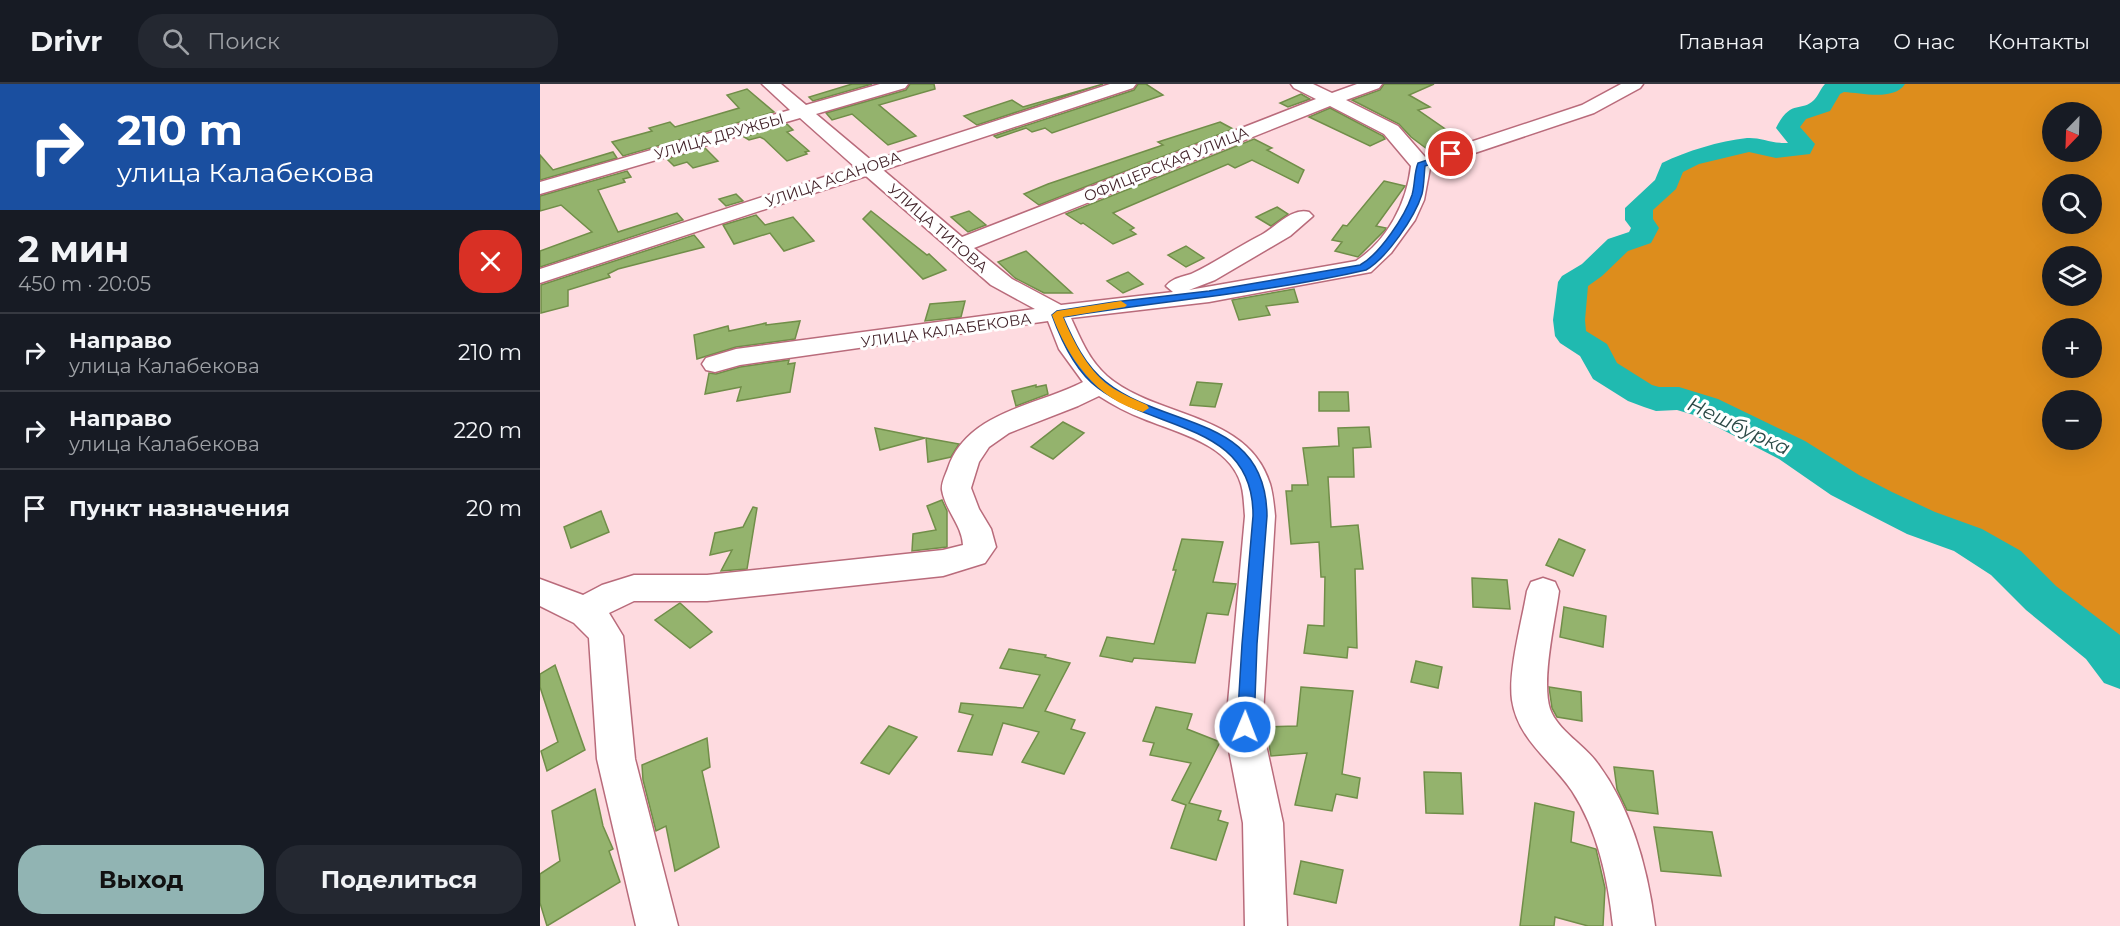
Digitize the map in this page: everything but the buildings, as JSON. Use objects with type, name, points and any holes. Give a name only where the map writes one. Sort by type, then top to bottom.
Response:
[{"type":"street","name":"УЛИЦА ТИТОВА","points":[[771,84],[805,111],[926,220],[1004,284],[1047,307],[1057,315]]},
{"type":"street","name":"УЛИЦА ДРУЖБЫ","points":[[540,188],[899,84]]},
{"type":"street","name":"УЛИЦА АСАНОВА","points":[[540,276],[1127,84]]},
{"type":"street","points":[[1300,84],[1391,130],[1421,165],[1588,109],[1634,84]]},
{"type":"street","name":"ОФИЦЕРСКАЯ УЛИЦА","points":[[960,246],[1373,84]]},
{"type":"street","name":"УЛИЦА КАЛАБЕКОВА","points":[[715,364],[736,357],[1057,315],[1114,305],[1209,295],[1363,267],[1370,264],[1409,213],[1417,194],[1421,165]]},
{"type":"street","points":[[1114,305],[1213,274],[1243,253],[1285,230],[1302,216]]},
{"type":"street","points":[[1057,315],[1079,359],[1100,384],[1150,412],[1221,439],[1241,455],[1254,476],[1260,500],[1260,516],[1245,714],[1246,740],[1263,823],[1266,926]]},
{"type":"street","points":[[584,611],[614,594],[634,588],[707,588],[785,581],[943,563],[974,554],[980,547],[976,529],[965,513],[956,488],[965,460],[979,440],[999,426],[1069,400],[1100,384]]},
{"type":"street","points":[[1542,591],[1529,686],[1533,717],[1542,732],[1576,766],[1600,801],[1619,851],[1633,906],[1634,926]]},
{"type":"street","points":[[540,592],[584,611],[598,621],[606,636],[616,759],[657,926]]},
{"type":"shaded area","points":[[1894,84],[2120,84],[2120,669],[2102,646],[2041,598],[2006,563],[1968,540],[1921,523],[1845,485],[1792,450],[1706,407],[1679,398],[1656,399],[1640,393],[1605,371],[1595,351],[1571,336],[1569,320],[1573,282],[1592,270],[1618,245],[1642,237],[1645,228],[1639,220],[1639,208],[1667,183],[1671,168],[1690,159],[1749,145],[1777,151],[1800,149],[1803,144],[1788,128],[1794,117],[1801,112],[1822,106],[1831,90],[1840,85],[1891,87]]},
{"type":"waterway","name":"Нешбурка","points":[[1894,84],[1891,87],[1840,85],[1831,90],[1822,106],[1801,112],[1791,122],[1788,128],[1803,144],[1801,149],[1776,151],[1749,145],[1690,159],[1671,168],[1667,183],[1639,208],[1639,220],[1645,228],[1641,237],[1618,245],[1592,270],[1573,282],[1569,320],[1571,336],[1595,351],[1605,371],[1640,393],[1656,399],[1679,398],[1706,407],[1792,450],[1845,485],[1921,523],[1968,540],[2006,563],[2041,598],[2102,646],[2120,669]]},
{"type":"slow traffic","points":[[1121,305],[1057,315],[1079,359],[1100,384],[1110,392],[1143,408]]},
{"type":"route","points":[[1245,727],[1249,644],[1259,551],[1260,500],[1254,476],[1241,455],[1213,434],[1150,412],[1110,392],[1100,384],[1079,359],[1057,315],[1114,305],[1209,295],[1363,267],[1370,264],[1409,213],[1420,184],[1421,165],[1451,154]]}]
